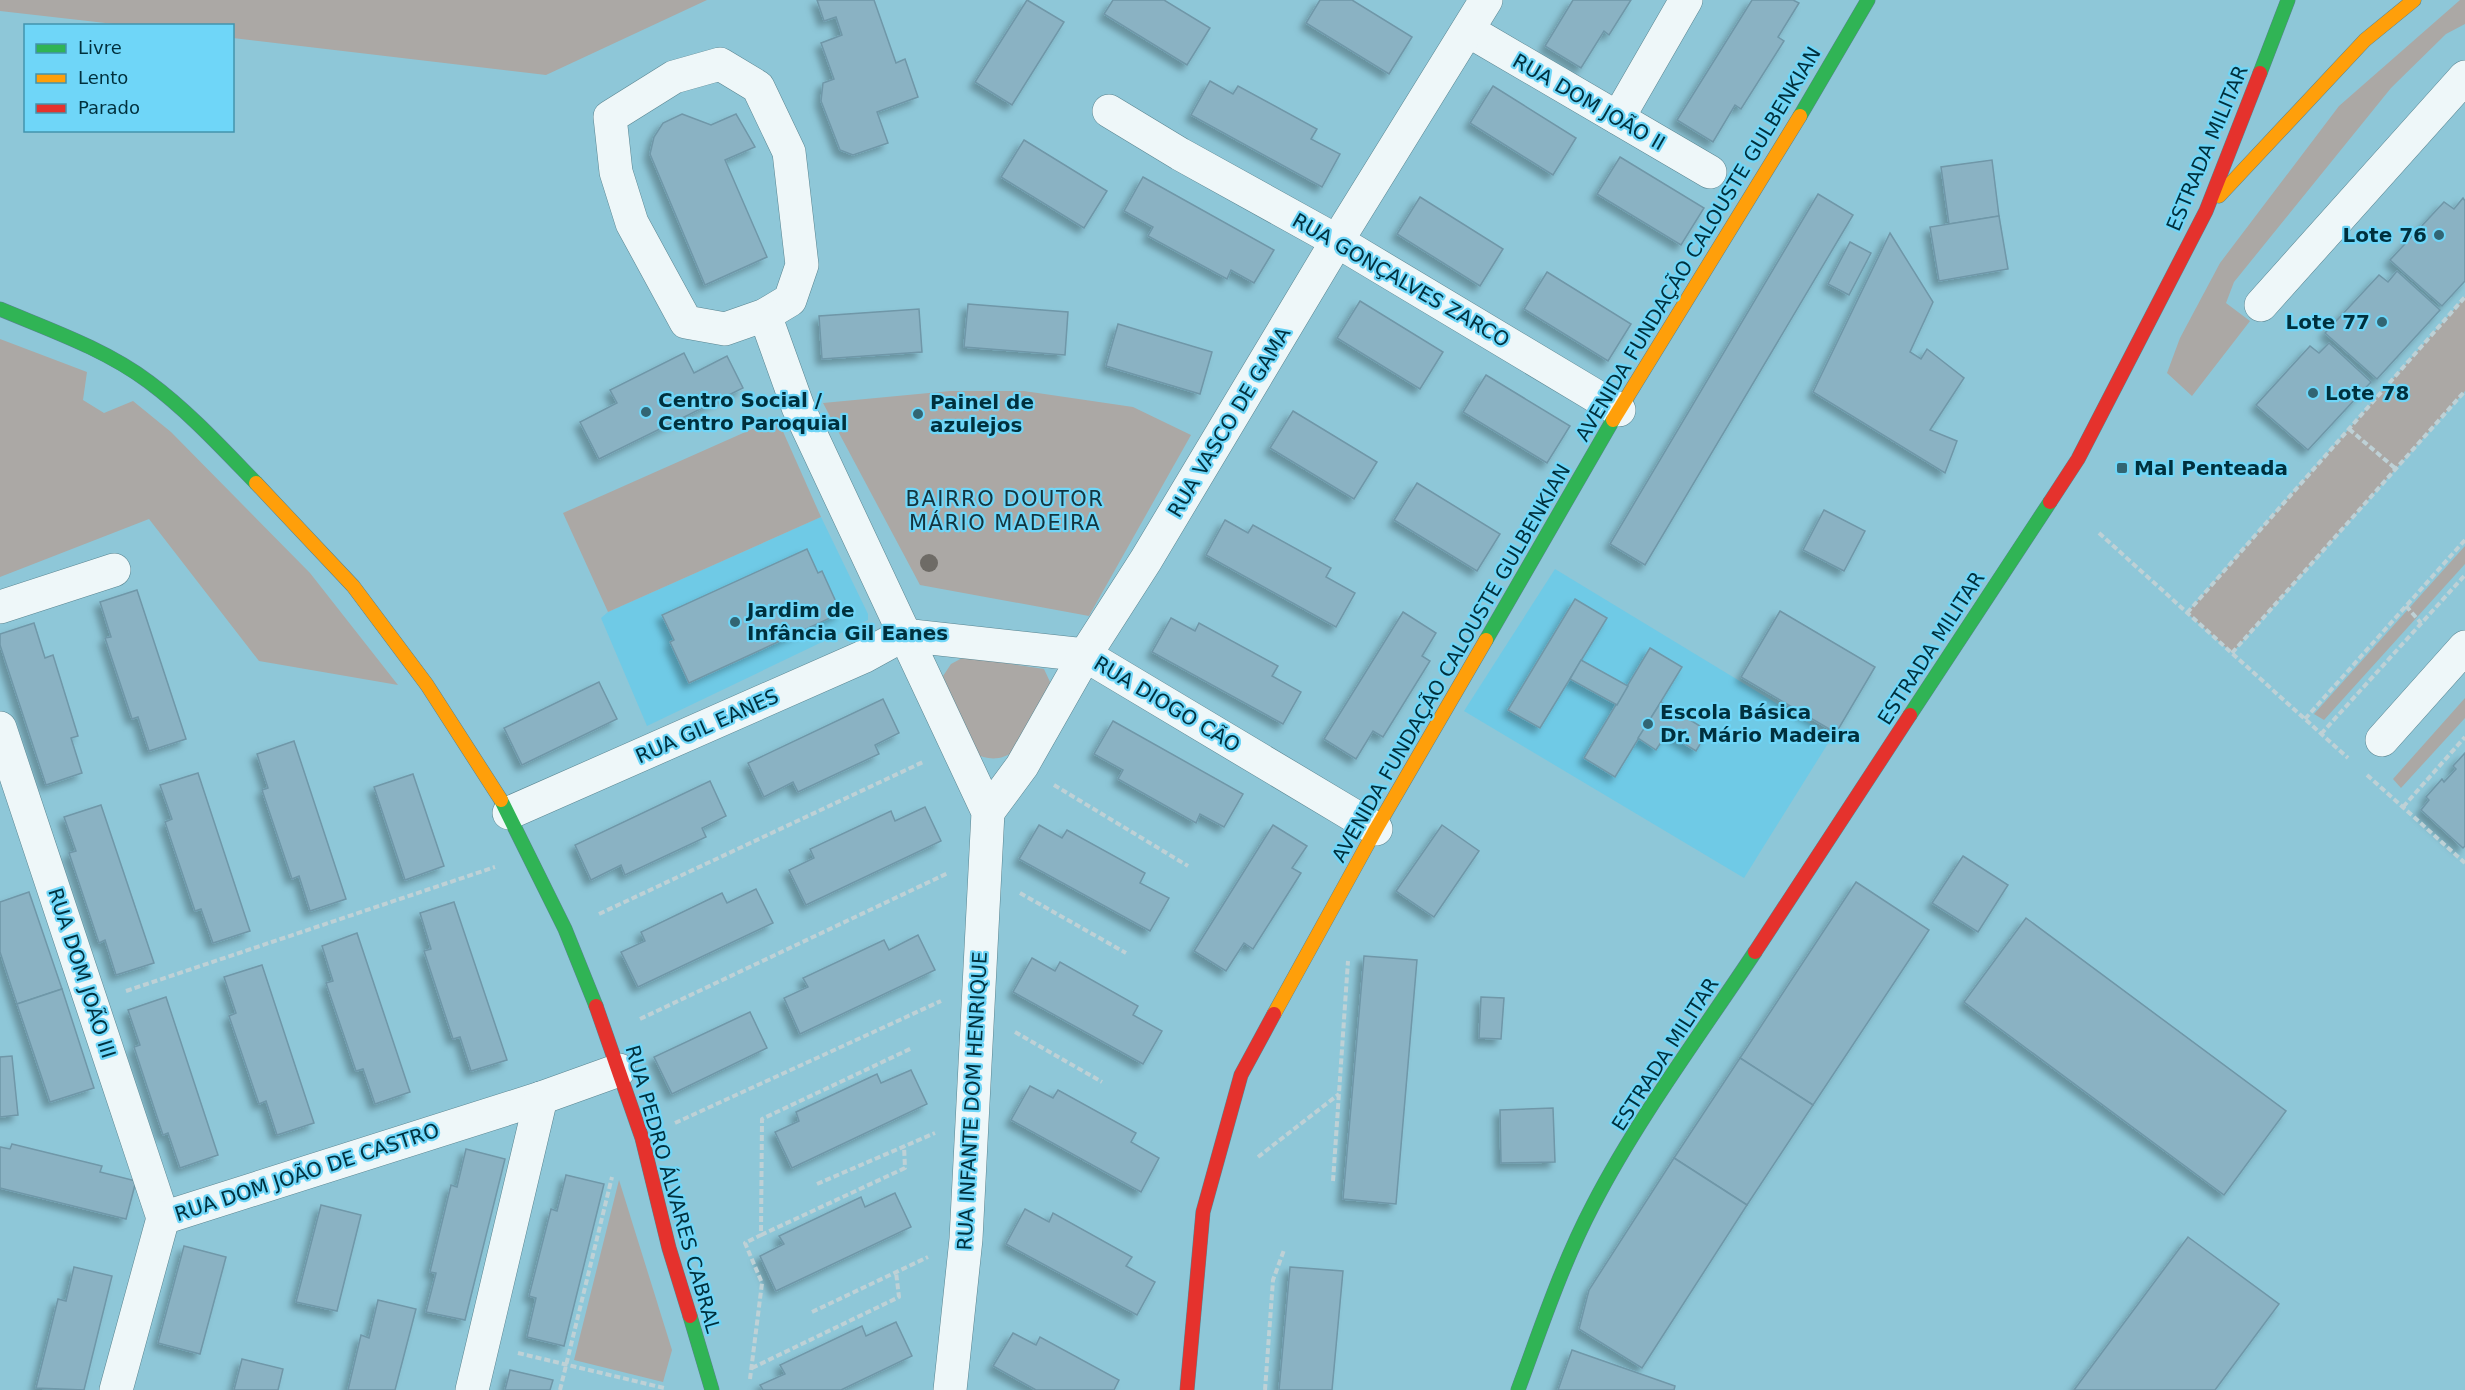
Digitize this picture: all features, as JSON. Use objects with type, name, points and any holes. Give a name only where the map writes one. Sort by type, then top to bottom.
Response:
[{"type":"street","name":"RUA VASCO DE GAMA","points":[[988,812],[1022,766],[1085,655],[1146,560],[1336,241],[1469,31],[1486,0]]},
{"type":"street","points":[[1618,118],[1686,0]]},
{"type":"street","name":"AVENIDA FUNDAÇÃO CALOUSTE GULBENKIAN","points":[[1187,1390],[1203,1212],[1240,1075],[1376,829],[1619,410],[1753,196],[1868,0]]},
{"type":"street","name":"ESTRADA MILITAR","points":[[1518,1390],[1564,1265],[1593,1204],[1630,1142],[2078,459],[2206,210],[2288,0]]},
{"type":"street","points":[[2206,210],[2349,56],[2414,0]]},
{"type":"street","name":"RUA DOM JOÃO II","points":[[1469,31],[1710,172]]},
{"type":"street","points":[[720,64],[758,87],[789,152],[802,265],[790,300],[765,315],[725,329],[686,322],[632,223],[616,172],[610,117],[674,77],[720,64]]},
{"type":"street","points":[[2261,305],[2465,76]]},
{"type":"street","name":"RUA GONÇALVES ZARCO","points":[[1109,111],[1180,154],[1336,241],[1619,410]]},
{"type":"street","name":"RUA PEDRO ÁLVARES CABRAL","points":[[0,309],[91,348],[148,381],[201,427],[353,586],[427,685],[509,813],[566,929],[607,1035],[642,1138],[669,1248],[712,1390]]},
{"type":"street","points":[[765,315],[798,407],[988,812]]},
{"type":"street","points":[[0,606],[114,570]]},
{"type":"street","name":"RUA DIOGO CÃO","points":[[903,635],[1085,655],[1376,829]]},
{"type":"street","name":"RUA GIL EANES","points":[[509,813],[863,657],[903,635]]},
{"type":"street","points":[[2382,740],[2465,647]]},
{"type":"street","name":"RUA DOM JOÃO III","points":[[0,728],[163,1218]]},
{"type":"street","name":"RUA INFANTE DOM HENRIQUE","points":[[950,1390],[966,1239],[988,812]]},
{"type":"street","name":"RUA DOM JOÃO DE CASTRO","points":[[117,1390],[163,1218],[541,1098],[619,1070]]},
{"type":"street","points":[[472,1390],[541,1098]]},
{"type":"path","points":[[2187,613],[2465,297]]},
{"type":"path","points":[[2232,653],[2465,392]]},
{"type":"path","points":[[2349,429],[2396,469]]},
{"type":"path","points":[[2099,533],[2352,761]]},
{"type":"path","points":[[2305,719],[2465,540]]},
{"type":"path","points":[[2321,734],[2465,575]]},
{"type":"path","points":[[2406,606],[2421,623]]},
{"type":"path","points":[[2403,807],[2465,737]]},
{"type":"path","points":[[566,929],[958,746]]},
{"type":"path","points":[[1022,766],[1188,866]]},
{"type":"path","points":[[2359,768],[2465,863]]},
{"type":"path","points":[[92,1002],[501,865]]},
{"type":"path","points":[[607,1035],[985,865],[1126,953]]},
{"type":"path","points":[[1333,1181],[1349,954]]},
{"type":"path","points":[[642,1138],[979,997],[1102,1082]]},
{"type":"path","points":[[761,1235],[762,1119],[912,1048]]},
{"type":"path","points":[[1254,1159],[1339,1094]]},
{"type":"path","points":[[817,1184],[972,1116]]},
{"type":"path","points":[[748,1390],[762,1284],[745,1243],[905,1168],[904,1146]]},
{"type":"path","points":[[560,1390],[614,1169]]},
{"type":"path","points":[[812,1312],[966,1239]]},
{"type":"path","points":[[1265,1390],[1273,1280],[1284,1250]]},
{"type":"path","points":[[751,1369],[899,1297],[896,1272]]},
{"type":"path","points":[[522,1354],[664,1390]]},
{"type":"shaded area","points":[[0,0],[707,0],[546,75],[234,38],[234,24],[114,24],[0,11]]},
{"type":"shaded area","points":[[2460,0],[2465,0],[2465,24],[2446,34],[2391,88],[2234,282],[2226,303],[2250,321],[2192,396],[2167,373],[2180,338],[2220,263],[2339,106]]},
{"type":"shaded area","points":[[2465,297],[2465,391],[2232,653],[2187,613]]},
{"type":"shaded area","points":[[0,339],[87,372],[83,400],[104,413],[133,401],[171,432],[310,573],[398,685],[259,661],[149,519],[0,577]]},
{"type":"shaded area","points":[[950,391],[1024,391],[1133,407],[1191,435],[1089,616],[920,585],[823,403]]},
{"type":"shaded area","points":[[777,418],[821,517],[608,612],[563,513]]},
{"type":"shaded area","name":"Jardim de Infância Gil Eanes","points":[[821,517],[868,614],[868,620],[647,726],[601,618],[608,612]]},
{"type":"shaded area","points":[[2465,546],[2465,564],[2324,720],[2314,714]]},
{"type":"shaded area","name":"Escola Básica Dr. Mário Madeira","points":[[1555,569],[1832,737],[1744,878],[1464,711]]},
{"type":"shaded area","points":[[964,657],[1044,669],[1051,684],[1023,739],[1014,751],[1004,757],[989,758],[974,753],[943,676],[951,664]]},
{"type":"shaded area","points":[[2465,698],[2465,718],[2401,788],[2393,779]]},
{"type":"shaded area","points":[[619,1180],[672,1350],[663,1382],[574,1360]]},
{"type":"building","points":[[817,0],[874,0],[896,63],[905,59],[918,97],[877,112],[888,143],[853,155],[840,150],[821,101],[823,83],[834,79],[821,43],[842,35],[836,17],[824,21]]},
{"type":"building","points":[[1027,0],[1064,22],[1012,105],[975,82]]},
{"type":"building","points":[[1113,0],[1164,0],[1210,28],[1187,65],[1104,14]]},
{"type":"building","points":[[1320,0],[1352,0],[1412,37],[1389,74],[1306,23]]},
{"type":"building","points":[[1573,0],[1631,0],[1609,35],[1604,31],[1581,68],[1545,46]]},
{"type":"building","points":[[1752,0],[1793,0],[1799,3],[1778,37],[1784,41],[1741,109],[1735,105],[1713,142],[1677,120]]},
{"type":"building","points":[[1210,81],[1233,94],[1238,86],[1317,129],[1311,139],[1340,154],[1322,187],[1191,115]]},
{"type":"building","points":[[1493,86],[1576,138],[1553,175],[1470,123]]},
{"type":"building","points":[[682,114],[711,125],[736,114],[755,147],[725,160],[767,257],[705,285],[650,154],[654,137],[663,123]]},
{"type":"building","points":[[1024,140],[1107,191],[1084,228],[1001,177]]},
{"type":"building","points":[[1620,157],[1704,208],[1681,245],[1597,194]]},
{"type":"building","points":[[1992,160],[1999,216],[1949,224],[1941,167]]},
{"type":"building","points":[[1143,177],[1274,250],[1254,283],[1231,270],[1227,279],[1148,236],[1153,227],[1124,211]]},
{"type":"building","points":[[1818,194],[1853,215],[1645,565],[1610,544]]},
{"type":"building","points":[[1420,197],[1503,249],[1480,286],[1397,234]]},
{"type":"building","name":"Lote 76","points":[[2463,198],[2465,201],[2465,281],[2442,306],[2390,260],[2444,202],[2454,209]]},
{"type":"building","points":[[1999,216],[2008,269],[1939,281],[1930,227]]},
{"type":"building","points":[[1890,233],[1933,302],[1910,352],[1921,359],[1927,349],[1964,378],[1930,430],[1957,441],[1945,473],[1813,392]]},
{"type":"building","points":[[1850,242],[1871,253],[1849,295],[1828,284]]},
{"type":"building","name":"Lote 77","points":[[2397,271],[2440,310],[2377,379],[2325,333],[2379,275],[2388,282]]},
{"type":"building","points":[[1547,272],[1631,324],[1608,361],[1524,309]]},
{"type":"building","points":[[1360,301],[1443,352],[1420,389],[1337,338]]},
{"type":"building","points":[[968,304],[1068,312],[1065,355],[964,347]]},
{"type":"building","points":[[919,309],[922,352],[822,359],[819,316]]},
{"type":"building","points":[[1118,324],[1212,352],[1200,394],[1106,366]]},
{"type":"building","name":"Lote 78","points":[[2329,343],[2371,382],[2308,450],[2256,405],[2310,346],[2319,353]]},
{"type":"building","name":"Centro Social / Centro Paroquial","points":[[684,353],[694,373],[727,356],[743,388],[599,459],[580,422],[617,403],[610,390]]},
{"type":"building","points":[[1486,375],[1570,426],[1547,463],[1463,412]]},
{"type":"building","points":[[1293,411],[1377,462],[1354,499],[1270,448]]},
{"type":"building","points":[[1417,483],[1500,534],[1477,571],[1394,520]]},
{"type":"building","points":[[1824,510],[1865,531],[1844,571],[1803,550]]},
{"type":"building","points":[[1225,520],[1248,533],[1253,525],[1331,568],[1326,577],[1355,593],[1336,627],[1206,555]]},
{"type":"building","points":[[807,549],[818,573],[822,571],[841,613],[689,683],[670,642],[674,640],[662,615]]},
{"type":"building","points":[[137,590],[186,739],[149,751],[138,717],[132,719],[105,638],[111,637],[100,602]]},
{"type":"building","points":[[1575,599],[1607,618],[1540,728],[1508,710]]},
{"type":"building","points":[[1780,611],[1875,667],[1836,733],[1741,677]]},
{"type":"building","points":[[1403,612],[1436,633],[1422,656],[1430,661],[1383,737],[1373,731],[1356,759],[1324,739]]},
{"type":"building","points":[[1171,618],[1195,631],[1199,623],[1278,666],[1272,676],[1301,692],[1283,724],[1152,652]]},
{"type":"building","points":[[34,623],[45,658],[53,655],[78,736],[71,738],[82,773],[46,785],[0,645],[0,634]]},
{"type":"building","points":[[1650,648],[1682,667],[1615,777],[1584,758]]},
{"type":"building","points":[[1581,660],[1628,686],[1617,705],[1570,679]]},
{"type":"building","points":[[599,682],[617,719],[522,765],[504,728]]},
{"type":"building","points":[[883,699],[899,733],[875,745],[879,754],[798,792],[793,782],[764,797],[748,763]]},
{"type":"building","points":[[1661,702],[1708,731],[1696,751],[1667,733],[1656,750],[1638,738]]},
{"type":"building","points":[[1113,721],[1243,794],[1224,827],[1200,814],[1196,823],[1118,779],[1123,770],[1094,754]]},
{"type":"building","points":[[294,741],[346,899],[310,911],[299,876],[292,879],[262,790],[268,788],[257,754]]},
{"type":"building","points":[[2465,753],[2465,846],[2463,848],[2421,810],[2429,800],[2426,797],[2442,779],[2444,782],[2456,769],[2453,766]]},
{"type":"building","points":[[198,773],[250,931],[213,943],[201,909],[195,911],[165,822],[172,819],[160,785]]},
{"type":"building","points":[[413,774],[444,866],[405,880],[374,787]]},
{"type":"building","points":[[710,781],[726,816],[702,828],[706,837],[625,875],[621,865],[591,880],[575,845]]},
{"type":"building","points":[[101,805],[154,963],[116,975],[105,940],[99,943],[69,853],[76,851],[64,817]]},
{"type":"building","points":[[925,807],[941,841],[806,905],[789,870],[814,858],[810,849],[891,811],[895,821]]},
{"type":"building","points":[[1039,825],[1062,838],[1067,830],[1145,873],[1140,883],[1169,898],[1150,931],[1019,859]]},
{"type":"building","points":[[1273,825],[1307,846],[1292,868],[1301,873],[1253,949],[1244,943],[1226,971],[1194,951]]},
{"type":"building","points":[[1442,825],[1479,851],[1434,917],[1396,891]]},
{"type":"building","points":[[1963,856],[2008,885],[1978,932],[1932,903]]},
{"type":"building","points":[[1856,882],[1929,930],[1813,1105],[1740,1058]]},
{"type":"building","points":[[756,889],[773,923],[638,987],[621,952],[645,941],[641,932],[722,893],[727,903]]},
{"type":"building","points":[[29,892],[62,989],[17,1004],[0,952],[0,902]]},
{"type":"building","points":[[454,902],[507,1060],[471,1071],[460,1037],[453,1039],[424,951],[431,949],[420,913]]},
{"type":"building","points":[[2026,918],[2286,1111],[2224,1195],[1964,1002]]},
{"type":"building","points":[[357,933],[410,1092],[375,1104],[363,1069],[356,1071],[326,983],[333,981],[322,946]]},
{"type":"building","points":[[918,935],[935,970],[800,1034],[784,998],[808,987],[803,978],[884,940],[889,950]]},
{"type":"building","points":[[1364,956],[1417,960],[1396,1204],[1343,1199]]},
{"type":"building","points":[[1032,958],[1055,971],[1060,962],[1138,1006],[1133,1015],[1162,1031],[1143,1064],[1013,992]]},
{"type":"building","points":[[262,965],[314,1123],[277,1135],[266,1101],[259,1104],[229,1016],[236,1013],[224,977]]},
{"type":"building","points":[[62,989],[94,1088],[50,1102],[17,1004]]},
{"type":"building","points":[[166,997],[218,1155],[180,1168],[168,1133],[163,1135],[134,1047],[140,1045],[128,1010]]},
{"type":"building","points":[[1481,997],[1504,998],[1501,1039],[1479,1038]]},
{"type":"building","points":[[750,1012],[767,1048],[672,1094],[654,1057]]},
{"type":"building","points":[[12,1056],[18,1115],[0,1117],[0,1057]]},
{"type":"building","points":[[1740,1058],[1813,1105],[1747,1205],[1674,1158]]},
{"type":"building","points":[[911,1070],[927,1104],[792,1168],[775,1132],[799,1121],[796,1112],[877,1074],[881,1083]]},
{"type":"building","points":[[1030,1086],[1053,1098],[1058,1090],[1136,1133],[1131,1142],[1159,1158],[1141,1192],[1011,1120]]},
{"type":"building","points":[[1553,1108],[1555,1162],[1501,1163],[1500,1110]]},
{"type":"building","points":[[12,1144],[102,1166],[100,1172],[136,1181],[126,1219],[0,1188],[0,1147],[10,1149]]},
{"type":"building","points":[[466,1149],[505,1159],[465,1320],[426,1312],[436,1273],[430,1272],[451,1185],[457,1187]]},
{"type":"building","points":[[1674,1158],[1747,1205],[1642,1368],[1579,1329],[1589,1290]]},
{"type":"building","points":[[566,1175],[604,1184],[564,1346],[527,1337],[536,1298],[529,1296],[551,1209],[557,1211]]},
{"type":"building","points":[[895,1193],[911,1227],[776,1291],[760,1256],[784,1244],[779,1236],[861,1197],[865,1207]]},
{"type":"building","points":[[321,1205],[361,1215],[337,1311],[296,1302]]},
{"type":"building","points":[[1025,1209],[1049,1222],[1053,1213],[1132,1257],[1126,1266],[1155,1282],[1137,1315],[1006,1244]]},
{"type":"building","points":[[2188,1237],[2279,1304],[2215,1390],[2074,1390]]},
{"type":"building","points":[[184,1246],[226,1257],[200,1354],[158,1343]]},
{"type":"building","points":[[74,1267],[112,1276],[84,1390],[36,1388],[58,1299],[66,1301]]},
{"type":"building","points":[[1290,1267],[1343,1271],[1332,1390],[1279,1390]]},
{"type":"building","points":[[378,1300],[416,1309],[395,1390],[348,1390],[361,1335],[369,1338]]},
{"type":"building","points":[[896,1322],[912,1356],[841,1390],[763,1390],[760,1385],[785,1374],[780,1365],[862,1326],[866,1336]]},
{"type":"building","points":[[1013,1333],[1036,1345],[1040,1337],[1119,1380],[1114,1390],[1036,1390],[993,1366]]},
{"type":"building","points":[[1572,1350],[1675,1386],[1674,1390],[1558,1390]]},
{"type":"building","points":[[242,1359],[283,1369],[278,1390],[234,1390]]},
{"type":"building","points":[[510,1370],[553,1380],[550,1390],[505,1390]]},
{"type":"traffic: fast","points":[[1800,116],[1868,0]]},
{"type":"traffic: fast","points":[[2260,73],[2288,0]]},
{"type":"traffic: fast","points":[[0,309],[77,341],[132,370],[191,417],[256,483]]},
{"type":"traffic: fast","points":[[1486,640],[1613,420]]},
{"type":"traffic: fast","points":[[1910,715],[2050,502]]},
{"type":"traffic: fast","points":[[501,800],[565,929],[596,1006]]},
{"type":"traffic: fast","points":[[1518,1390],[1562,1273],[1593,1205],[1630,1140],[1670,1077],[1755,952]]},
{"type":"traffic: fast","points":[[690,1316],[712,1390]]},
{"type":"traffic: slow","points":[[2219,196],[2365,40],[2414,0]]},
{"type":"traffic: slow","points":[[1613,420],[1800,116]]},
{"type":"traffic: slow","points":[[256,483],[353,586],[427,685],[501,800]]},
{"type":"traffic: slow","points":[[1274,1014],[1376,829],[1486,640]]},
{"type":"traffic: jam","points":[[2050,502],[2078,459],[2206,211],[2260,73]]},
{"type":"traffic: jam","points":[[1755,952],[1910,715]]},
{"type":"traffic: jam","points":[[596,1006],[642,1138],[669,1248],[690,1316]]},
{"type":"traffic: jam","points":[[1187,1390],[1203,1212],[1241,1075],[1274,1014]]},
{"type":"place","name":"Lote 76","points":[[2439,235]]},
{"type":"place","name":"Lote 77","points":[[2382,322]]},
{"type":"place","name":"Lote 78","points":[[2313,393]]},
{"type":"place","name":"Centro Social / Centro Paroquial","points":[[646,412]]},
{"type":"place","name":"Painel de azulejos","points":[[918,414]]},
{"type":"place","name":"Mal Penteada","points":[[2122,468]]},
{"type":"place","name":"Jardim de Infância Gil Eanes","points":[[735,622]]},
{"type":"place","name":"Escola Básica Dr. Mário Madeira","points":[[1648,724]]},
{"type":"district","name":"BAIRRO DOUTOR MÁRIO MADEIRA","points":[[1005,511]]}]
